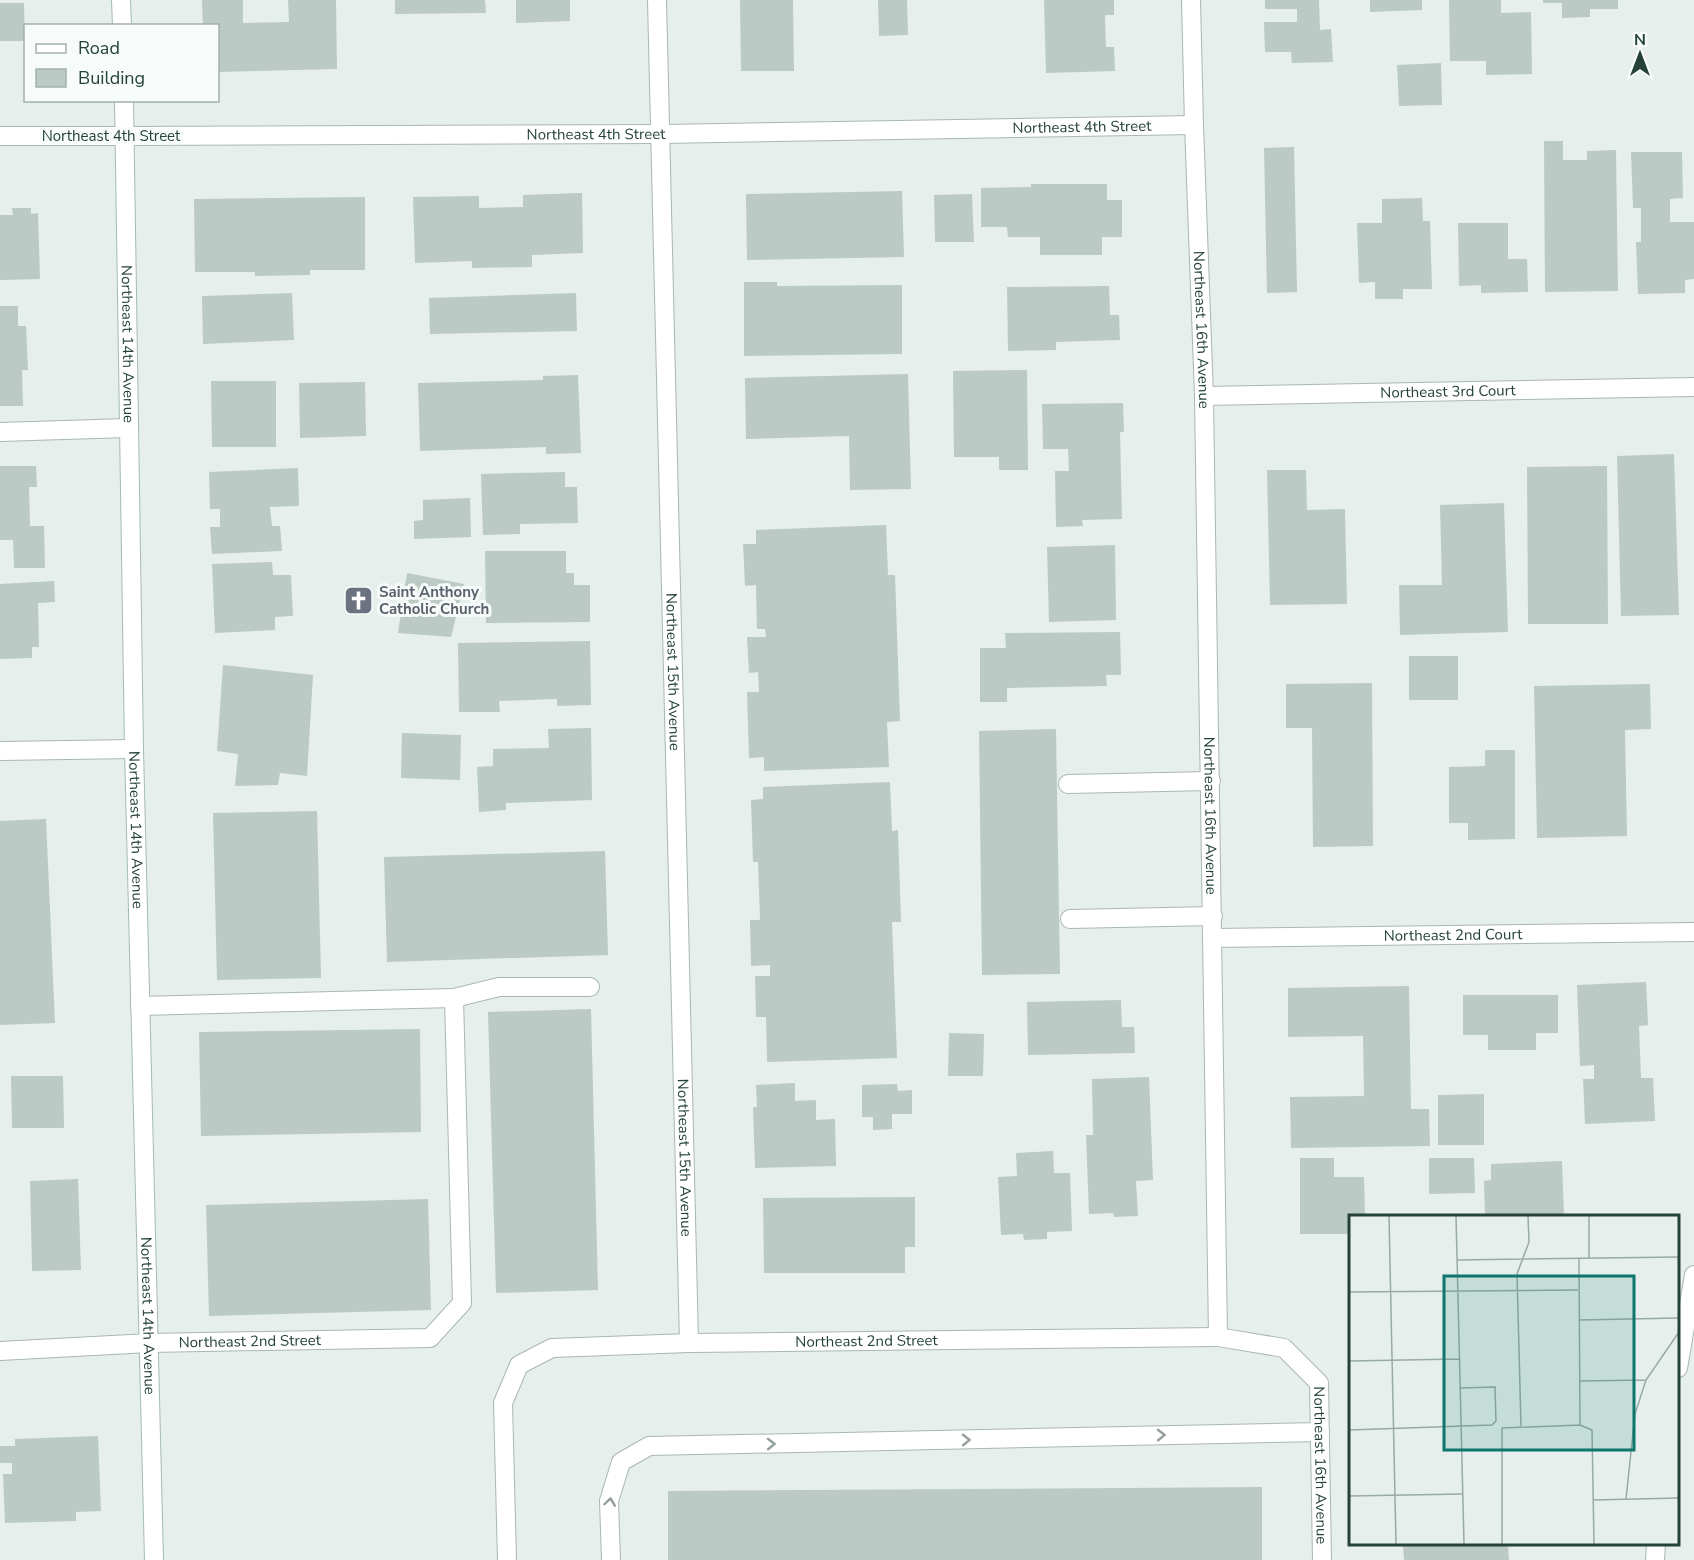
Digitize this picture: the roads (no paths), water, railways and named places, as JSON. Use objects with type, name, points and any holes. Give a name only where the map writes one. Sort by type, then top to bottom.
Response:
[{"type":"street","points":[[121,0],[122,24]]},
{"type":"street","name":"Northeast 15th Avenue","points":[[657,0],[689,1343]]},
{"type":"street","name":"Northeast 16th Avenue","points":[[1191,0],[1204,396],[1218,1337],[1284,1348],[1319,1383],[1322,1560]]},
{"type":"street","name":"Northeast 14th Avenue","points":[[124,102],[134,749],[154,1560]]},
{"type":"street","name":"Northeast 4th Street","points":[[0,136],[661,134],[1194,126]]},
{"type":"street","name":"Northeast 3rd Court","points":[[1204,396],[1694,387]]},
{"type":"street","points":[[0,432],[128,428]]},
{"type":"street","points":[[0,751],[134,749]]},
{"type":"street","points":[[1068,784],[1211,781]]},
{"type":"street","points":[[1070,919],[1213,916]]},
{"type":"street","name":"Northeast 2nd Court","points":[[1213,938],[1694,932]]},
{"type":"street","points":[[140,1006],[454,999],[499,987],[590,987]]},
{"type":"street","name":"Northeast 2nd Street","points":[[0,1351],[149,1343],[430,1338],[462,1303],[454,999]]},
{"type":"street","points":[[1679,1357],[1694,1275]]},
{"type":"street","name":"Northeast 2nd Street","points":[[507,1560],[503,1403],[519,1365],[552,1348],[689,1343],[1218,1337]]},
{"type":"street","points":[[611,1560],[609,1501],[621,1462],[650,1446],[1320,1432]]},
{"type":"street","points":[[1655,1560],[1656,1545]]},
{"type":"place","name":"Saint Anthony Catholic Church","points":[[358,601]]}]
